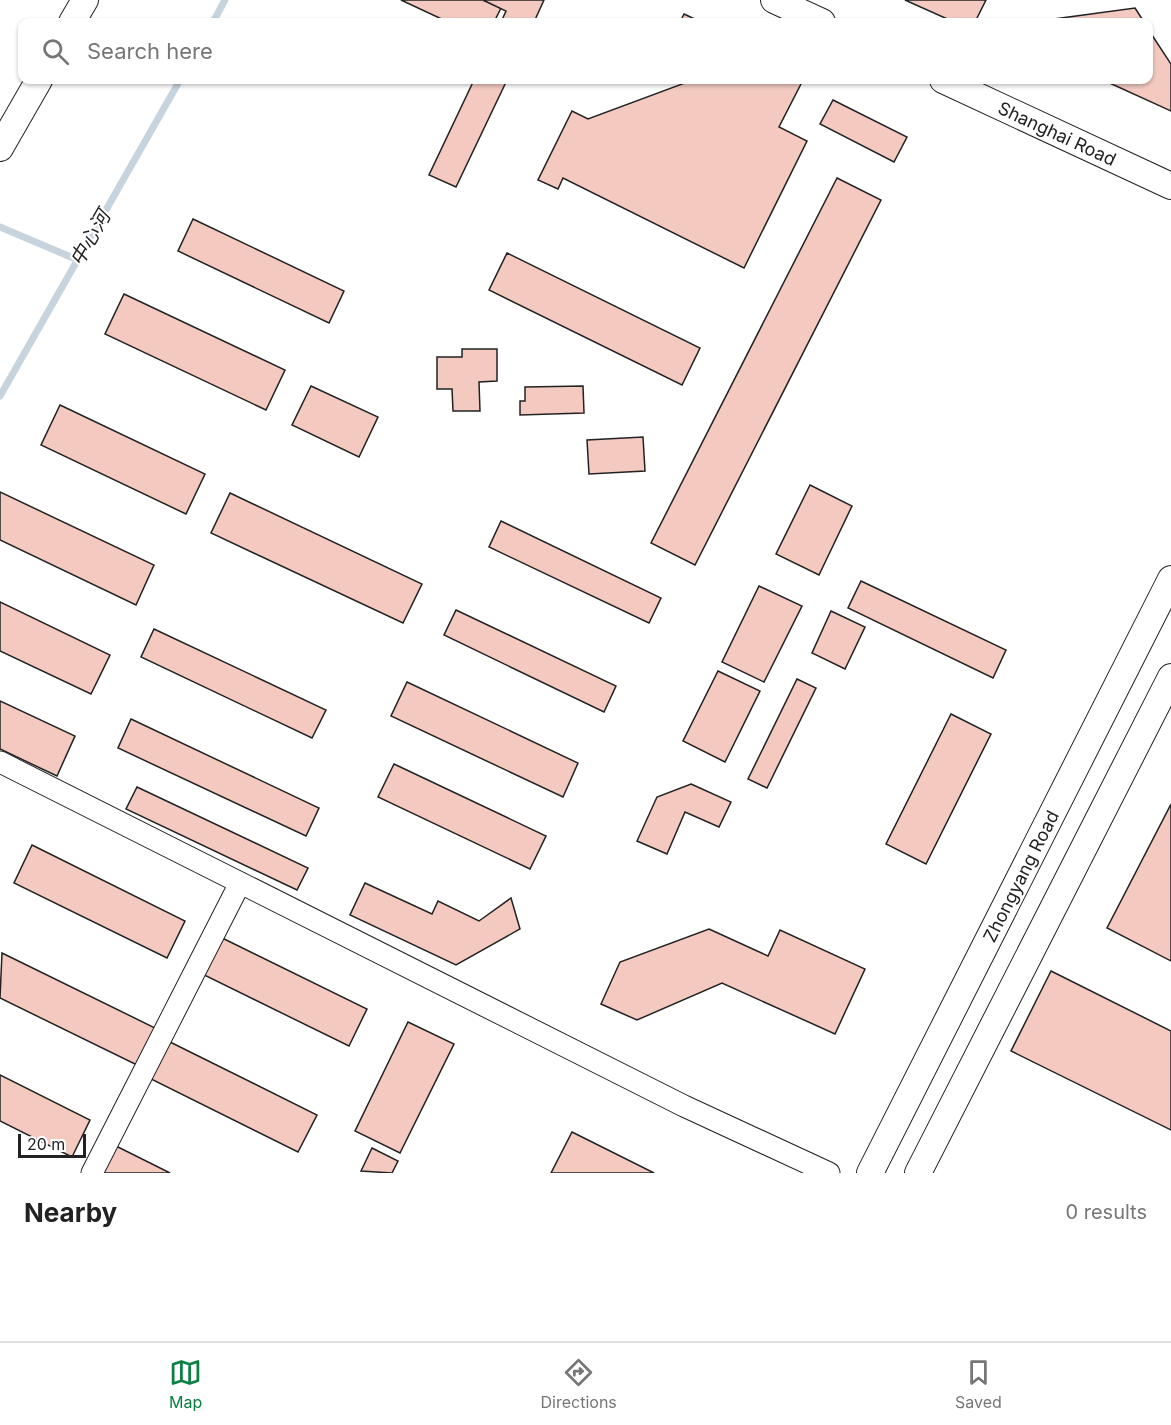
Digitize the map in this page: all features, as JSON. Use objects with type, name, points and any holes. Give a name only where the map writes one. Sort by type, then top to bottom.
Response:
[{"type":"street","points":[[74,18],[85,0]]},
{"type":"street","points":[[774,0],[813,18]]},
{"type":"street","points":[[0,147],[37,84]]},
{"type":"street","name":"Shanghai Road","points":[[953,84],[1171,186]]},
{"type":"street","name":"Zhongyang Road","points":[[870,1173],[1171,579]]},
{"type":"street","points":[[918,1173],[1171,677]]},
{"type":"street","points":[[0,762],[684,1106],[829,1173]]},
{"type":"street","points":[[92,1173],[240,883]]},
{"type":"building","points":[[401,0],[483,0],[501,8],[496,18],[439,18]]},
{"type":"building","points":[[483,0],[544,0],[536,18],[503,18],[506,11]]},
{"type":"building","points":[[905,0],[986,0],[977,18],[945,18]]},
{"type":"building","points":[[1135,8],[1141,18],[1061,18]]},
{"type":"building","points":[[1153,37],[1171,64],[1171,111],[1112,84],[1153,84]]},
{"type":"building","points":[[472,84],[505,84],[456,187],[429,175]]},
{"type":"building","points":[[682,84],[801,84],[779,127],[807,141],[744,268],[563,178],[558,189],[538,180],[572,111],[588,119]]},
{"type":"building","points":[[833,100],[907,137],[894,162],[820,124]]},
{"type":"building","points":[[837,178],[881,200],[695,565],[651,543]]},
{"type":"building","points":[[193,219],[344,291],[329,323],[178,251]]},
{"type":"building","points":[[507,253],[700,348],[682,385],[489,290]]},
{"type":"building","points":[[124,294],[285,370],[266,410],[105,334]]},
{"type":"building","points":[[462,349],[497,349],[497,381],[479,382],[480,411],[453,411],[452,389],[437,389],[437,357],[462,357]]},
{"type":"building","points":[[311,386],[378,417],[359,457],[292,425]]},
{"type":"building","points":[[583,386],[584,413],[520,415],[520,401],[525,401],[525,387]]},
{"type":"building","points":[[60,405],[205,474],[186,514],[41,445]]},
{"type":"building","points":[[643,437],[645,471],[589,474],[587,440]]},
{"type":"building","points":[[810,485],[852,506],[819,575],[776,554]]},
{"type":"building","points":[[0,492],[154,565],[136,605],[0,540]]},
{"type":"building","points":[[230,493],[422,584],[403,623],[211,533]]},
{"type":"building","points":[[501,521],[661,598],[649,623],[489,547]]},
{"type":"building","points":[[861,581],[1006,650],[993,678],[848,608]]},
{"type":"building","points":[[759,586],[802,606],[764,682],[722,662]]},
{"type":"building","points":[[0,602],[110,655],[91,694],[0,651]]},
{"type":"building","points":[[456,610],[616,686],[604,712],[444,635]]},
{"type":"building","points":[[831,611],[865,627],[845,669],[812,653]]},
{"type":"building","points":[[154,629],[326,710],[312,738],[141,657]]},
{"type":"building","points":[[718,671],[760,691],[725,762],[683,741]]},
{"type":"building","points":[[797,679],[816,688],[767,788],[748,779]]},
{"type":"building","points":[[407,682],[578,763],[563,797],[391,716]]},
{"type":"building","points":[[0,701],[75,736],[57,776],[0,749]]},
{"type":"building","points":[[951,714],[991,734],[926,864],[886,844]]},
{"type":"building","points":[[131,719],[319,808],[306,836],[118,748]]},
{"type":"building","points":[[394,764],[546,836],[530,869],[378,797]]},
{"type":"building","points":[[691,784],[731,802],[719,827],[685,812],[667,854],[637,841],[657,797]]},
{"type":"building","points":[[137,787],[308,868],[297,890],[126,809]]},
{"type":"building","points":[[1171,804],[1171,961],[1107,928]]},
{"type":"building","points":[[32,845],[185,921],[167,958],[14,883]]},
{"type":"building","points":[[365,883],[432,914],[438,901],[479,921],[511,898],[520,929],[456,965],[350,915]]},
{"type":"building","points":[[709,929],[768,956],[780,930],[865,969],[835,1034],[722,983],[637,1020],[601,1004],[620,962]]},
{"type":"building","points":[[214,934],[367,1009],[349,1046],[196,971]]},
{"type":"building","points":[[2,953],[155,1028],[137,1065],[0,998]]},
{"type":"building","points":[[1051,971],[1171,1031],[1171,1130],[1011,1051]]},
{"type":"building","points":[[408,1022],[454,1044],[400,1153],[355,1131]]},
{"type":"building","points":[[164,1039],[317,1115],[298,1152],[145,1076]]},
{"type":"building","points":[[0,1075],[90,1120],[72,1157],[0,1121]]},
{"type":"building","points":[[572,1132],[654,1173],[551,1173]]},
{"type":"building","points":[[112,1144],[170,1173],[97,1173]]},
{"type":"building","points":[[372,1148],[398,1161],[392,1173],[361,1171]]},
{"type":"waterway","name":"中心河","points":[[215,18],[225,0]]},
{"type":"waterway","name":"中心河","points":[[0,396],[178,84]]},
{"type":"waterway","points":[[0,227],[78,260]]}]
